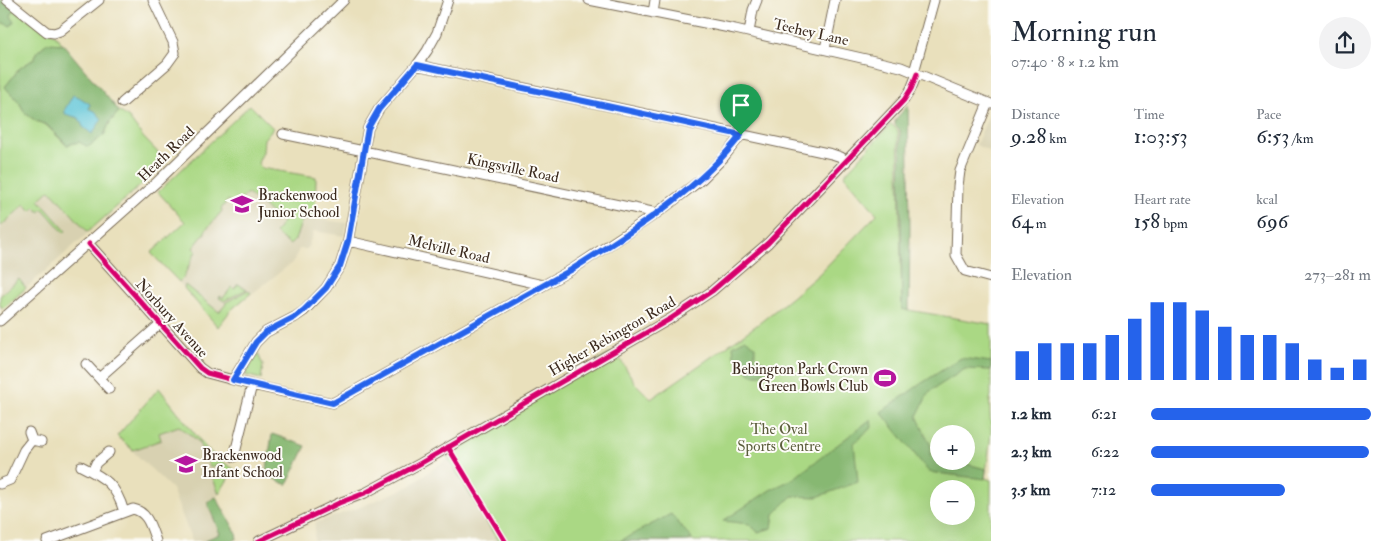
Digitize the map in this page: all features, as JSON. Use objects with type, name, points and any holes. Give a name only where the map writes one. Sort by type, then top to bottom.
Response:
[{"type":"street","points":[[7,0],[46,32],[54,33],[60,31],[99,0]]},
{"type":"street","points":[[122,103],[167,64],[175,53],[173,42],[153,0]]},
{"type":"street","name":"Heath Road","points":[[0,321],[158,181],[344,0]]},
{"type":"street","points":[[233,380],[256,342],[266,332],[295,317],[316,301],[340,266],[348,241],[368,128],[379,109],[417,65],[438,33],[448,0]]},
{"type":"street","name":"Teehey Lane","points":[[589,0],[749,32],[902,67],[989,103]]},
{"type":"street","points":[[653,13],[655,0]]},
{"type":"street","points":[[749,32],[757,0]]},
{"type":"street","points":[[825,49],[835,0]]},
{"type":"street","name":"Higher Bebington Road","points":[[259,541],[339,503],[365,493],[422,463],[670,318],[712,290],[745,264],[768,243],[904,100],[911,89],[916,73],[934,0]]},
{"type":"street","points":[[417,65],[832,154],[841,157],[846,162]]},
{"type":"street","points":[[989,103],[960,171],[956,256],[965,271],[991,278]]},
{"type":"street","name":"Kingsville Road","points":[[283,134],[657,213]]},
{"type":"street","name":"Norbury Avenue","points":[[89,244],[200,368],[207,373],[333,403],[600,252],[702,179],[741,135]]},
{"type":"street","name":"Melville Road","points":[[348,241],[543,285]]},
{"type":"street","points":[[99,378],[160,324]]},
{"type":"street","points":[[86,364],[109,389]]},
{"type":"street","points":[[231,454],[252,385]]},
{"type":"street","points":[[0,484],[10,480],[24,450],[34,438]]},
{"type":"street","points":[[92,472],[104,453]]},
{"type":"street","points":[[80,466],[110,483],[120,498],[124,512]]},
{"type":"street","points":[[49,541],[133,509],[142,511],[156,541]]},
{"type":"shaded area","points":[[0,17],[118,117],[167,163],[0,311]]},
{"type":"shaded area","name":"Brackenwood Junior School","points":[[250,105],[273,128],[264,139],[263,152],[258,163],[261,168],[316,177],[316,219],[347,223],[344,236],[314,231],[307,249],[299,249],[293,262],[231,310],[218,327],[151,253],[185,222],[158,192]]},
{"type":"shaded area","points":[[991,110],[991,152],[976,145]]},
{"type":"shaded area","name":"Brackenwood Infant School","points":[[159,388],[206,448],[218,459],[234,469],[217,497],[236,532],[237,539],[231,541],[192,541],[172,489],[117,436]]},
{"type":"shaded area","points":[[448,459],[498,541],[314,541],[315,523],[358,508],[410,486]]},
{"type":"green space","points":[[0,0],[55,35],[63,44],[47,43],[38,51],[34,59],[20,68],[5,87],[19,102],[25,113],[46,125],[66,145],[104,135],[110,122],[119,111],[129,118],[143,137],[167,162],[88,232],[50,190],[39,200],[66,231],[64,233],[43,209],[39,212],[35,207],[31,211],[25,204],[0,227]]},
{"type":"green space","points":[[0,0],[3,0],[14,9],[11,16],[14,21],[11,26],[0,22]]},
{"type":"green space","points":[[47,43],[63,44],[119,111],[110,122],[104,135],[88,147],[79,142],[67,145],[47,125],[36,121],[25,113],[19,102],[5,87],[20,68],[34,59],[38,51]]},
{"type":"green space","points":[[250,105],[273,128],[264,139],[263,152],[258,163],[261,168],[316,177],[315,217],[302,220],[295,240],[290,245],[275,233],[283,222],[247,193],[240,201],[237,199],[235,205],[228,200],[221,209],[222,211],[193,248],[196,251],[183,278],[179,282],[151,253],[185,222],[158,192]]},
{"type":"green space","points":[[908,105],[909,311],[902,309],[900,130],[895,125],[895,120]]},
{"type":"green space","name":"The Oval Sports Centre","points":[[891,124],[898,130],[902,309],[991,324],[991,431],[985,478],[991,480],[991,541],[498,541],[443,450],[611,353],[619,357],[635,383],[651,399],[757,325],[792,297],[819,274],[877,214],[844,175]]},
{"type":"green space","points":[[19,279],[26,288],[4,308],[0,306],[0,296]]},
{"type":"green space","points":[[238,284],[247,289],[224,301],[219,298],[220,296],[223,298],[232,287],[234,289]]},
{"type":"green space","points":[[185,285],[219,312],[225,303],[248,290],[251,293],[231,310],[218,327],[184,288]]},
{"type":"green space","points":[[745,339],[755,346],[755,357],[764,362],[767,369],[760,375],[752,375],[734,356],[733,346]]},
{"type":"green space","points":[[258,354],[263,365],[261,379],[245,375]]},
{"type":"green space","points":[[961,358],[991,362],[991,370],[965,369],[929,392],[917,416],[930,444],[930,470],[975,470],[975,466],[986,469],[985,479],[929,472],[881,412]]},
{"type":"green space","points":[[159,388],[206,448],[218,459],[234,469],[219,494],[212,476],[222,477],[225,472],[224,467],[219,464],[210,467],[198,441],[179,426],[159,433],[161,440],[133,450],[117,436]]},
{"type":"green space","points":[[871,419],[872,427],[854,443],[858,482],[817,497],[792,496],[774,514],[772,528],[758,532],[749,524],[723,521],[770,490],[793,479]]},
{"type":"green space","points":[[272,434],[306,446],[287,485],[266,475]]},
{"type":"green space","points":[[216,497],[236,532],[237,539],[231,541],[205,541],[220,534],[207,502]]},
{"type":"green space","points":[[671,514],[692,539],[687,541],[620,541]]},
{"type":"water","points":[[73,95],[90,104],[89,109],[95,111],[102,119],[92,134],[83,127],[79,118],[65,114],[65,109]]},
{"type":"cycle path","points":[[259,541],[339,503],[365,493],[421,463],[670,319],[712,291],[768,243],[904,100],[917,74]]},
{"type":"cycle path","points":[[89,244],[200,368],[207,373],[333,403],[571,270],[657,213],[702,179],[724,157],[741,135]]},
{"type":"cycle path","points":[[448,447],[505,541]]},
{"type":"place","name":"Brackenwood Junior School","points":[[242,204]]},
{"type":"place","name":"Bebington Park Crown Green Bowls Club","points":[[885,378]]},
{"type":"place","name":"Brackenwood Infant School","points":[[186,464]]},
{"type":"route","points":[[417,65],[741,135],[702,179],[600,252],[333,403],[233,380],[256,342],[266,332],[295,317],[316,301],[340,266],[348,241],[368,128],[379,109],[417,65]]}]
